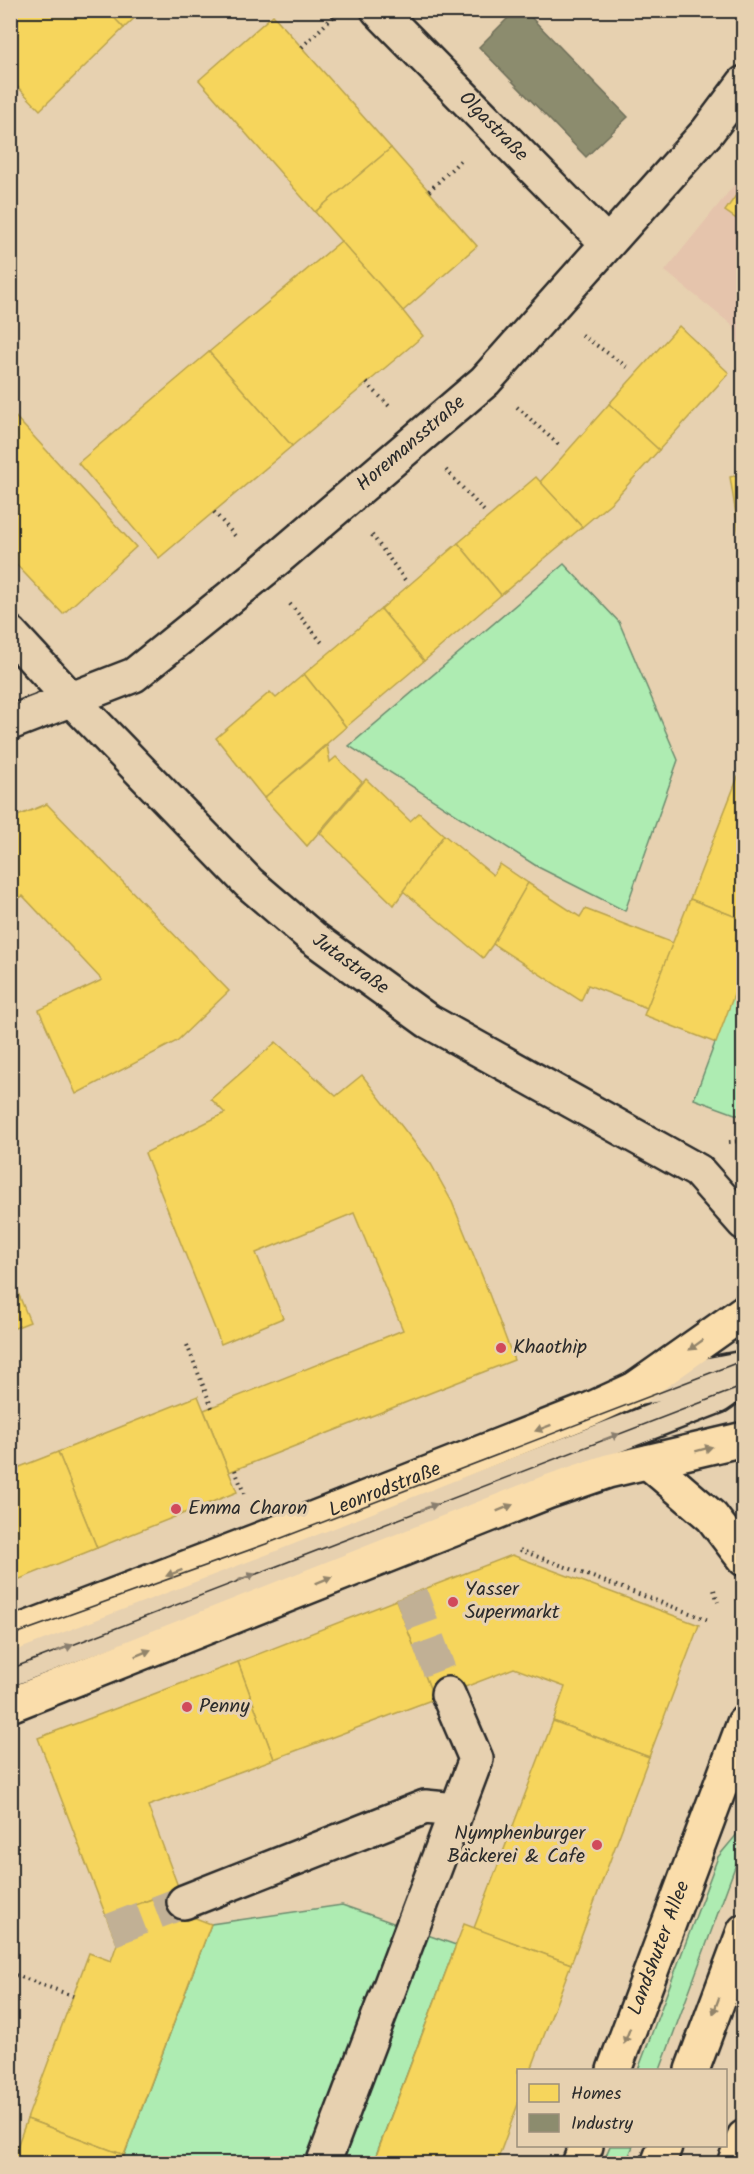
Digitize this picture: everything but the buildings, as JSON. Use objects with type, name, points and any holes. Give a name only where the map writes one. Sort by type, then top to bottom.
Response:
[{"type":"main road","name":"Leonrodstraße","points":[[10,1635],[589,1410],[635,1389],[744,1312]]},
{"type":"main road","points":[[10,1705],[547,1491],[608,1471],[744,1439]]},
{"type":"main road","points":[[648,1462],[712,1517],[744,1559]]},
{"type":"main road","name":"Landshuter Allee","points":[[614,2069],[744,1723]]},
{"type":"main road","points":[[706,1824],[744,1801]]},
{"type":"main road","points":[[692,2069],[744,1931]]},
{"type":"main road","points":[[734,2163],[744,2137]]},
{"type":"main road","points":[[579,2163],[585,2147]]},
{"type":"main road","points":[[658,2163],[663,2147]]},
{"type":"street","name":"Olgastraße","points":[[378,10],[607,243]]},
{"type":"street","name":"Horemansstraße","points":[[10,723],[134,675],[264,570],[484,381],[708,131],[744,83]]},
{"type":"street","name":"Jutastraße","points":[[10,633],[249,883],[312,937],[428,1021],[698,1171],[744,1223]]},
{"type":"street","points":[[635,1389],[744,1368]]},
{"type":"street","points":[[10,1669],[718,1396],[744,1378]]},
{"type":"street","points":[[323,2163],[476,1759],[448,1694]]},
{"type":"street","points":[[184,1902],[425,1807],[456,1810]]},
{"type":"path","points":[[302,48],[339,10]]},
{"type":"path","points":[[549,309],[630,369]]},
{"type":"path","points":[[484,381],[561,447]]},
{"type":"path","points":[[418,438],[484,511]]},
{"type":"path","points":[[344,501],[405,580]]},
{"type":"path","points":[[264,570],[324,645]]},
{"type":"path","points":[[729,1142],[744,1141]]},
{"type":"path","points":[[187,1345],[212,1408]]},
{"type":"path","points":[[235,1470],[245,1496]]},
{"type":"path","points":[[513,1547],[711,1621]]},
{"type":"path","points":[[10,1973],[73,1996]]},
{"type":"shaded area","points":[[743,174],[743,357],[733,326],[665,271]]},
{"type":"green space","points":[[564,564],[619,622],[678,760],[625,911],[538,867],[349,746]]},
{"type":"green space","points":[[743,968],[743,1117],[694,1099]]},
{"type":"green space","points":[[743,1827],[743,1867],[736,1864],[660,2069],[638,2069],[718,1857]]},
{"type":"green space","points":[[342,1905],[456,1945],[373,2163],[121,2164],[211,1924]]},
{"type":"green space","points":[[610,2147],[633,2147],[626,2163],[603,2163]]},
{"type":"tunnel","points":[[411,1594],[448,1694]]},
{"type":"tunnel","points":[[111,1930],[184,1902]]},
{"type":"tram line","points":[[10,1636],[266,1544],[744,1360]]},
{"type":"tram line","points":[[10,1669],[744,1386]]},
{"type":"place","name":"Khaothip","points":[[501,1348]]},
{"type":"place","name":"Emma Charon","points":[[176,1509]]},
{"type":"place","name":"Yasser Supermarkt","points":[[453,1602]]},
{"type":"place","name":"Penny","points":[[187,1707]]},
{"type":"place","name":"Nymphenburger Bäckerei & Cafe","points":[[597,1845]]}]
